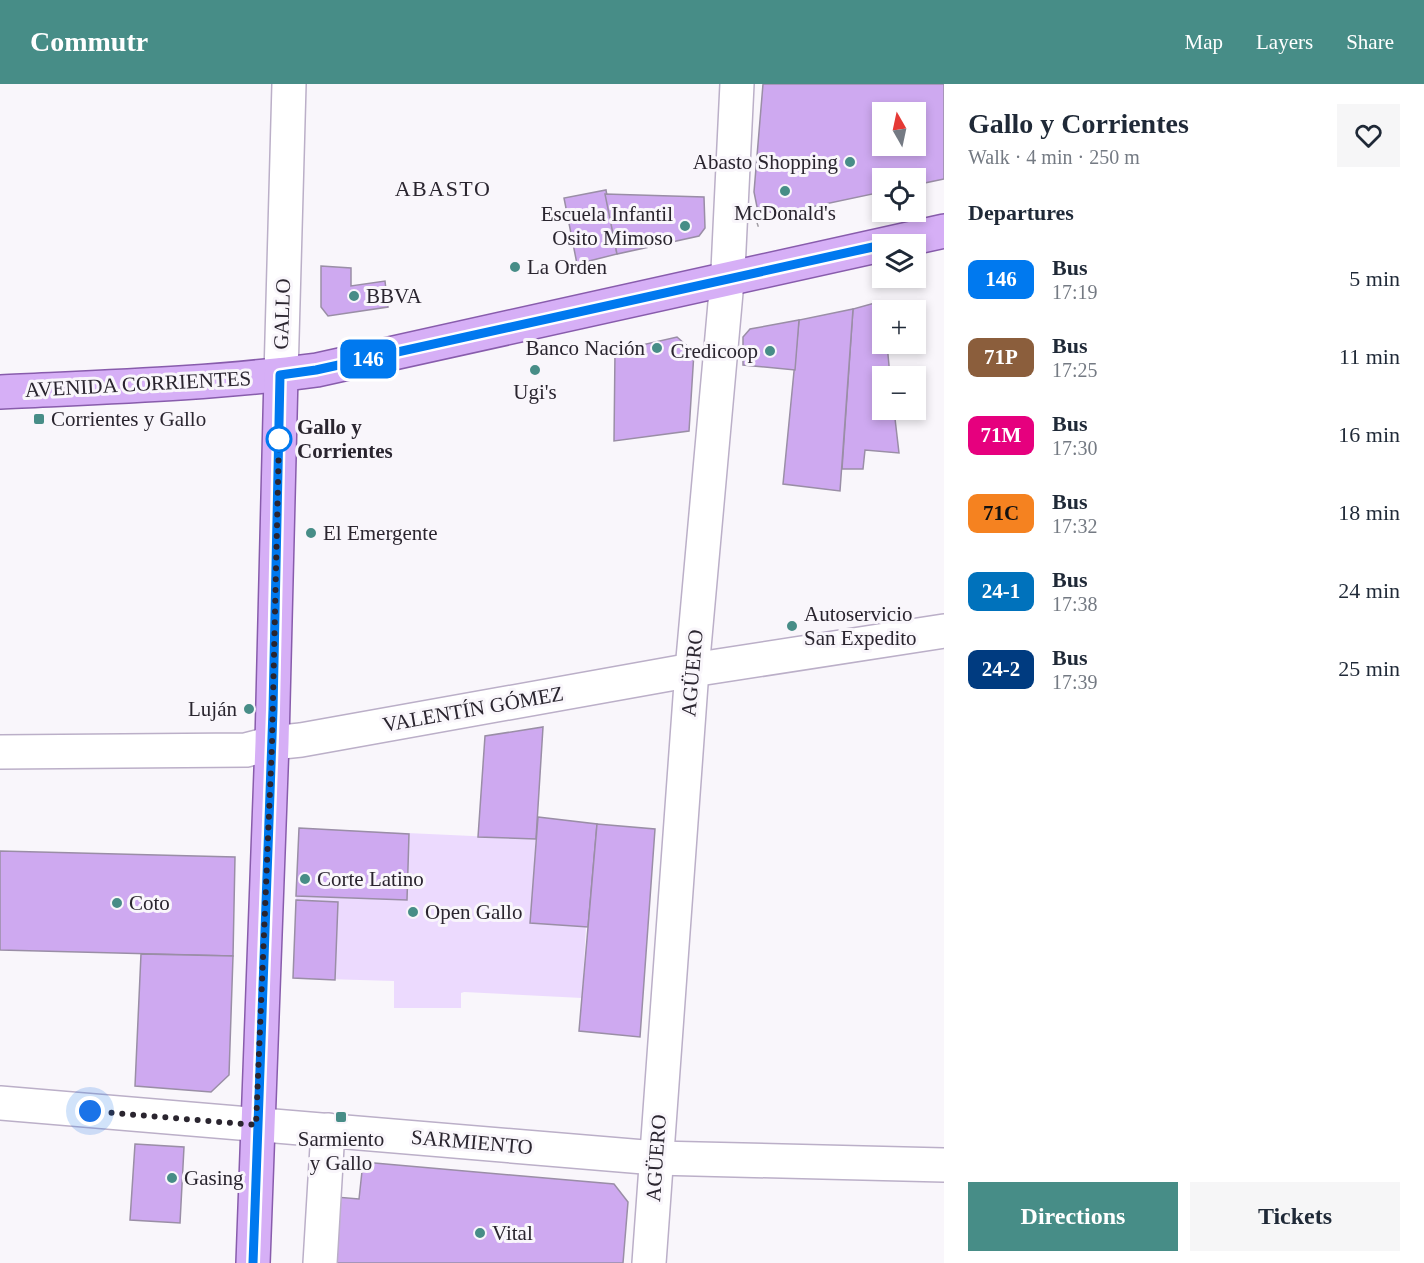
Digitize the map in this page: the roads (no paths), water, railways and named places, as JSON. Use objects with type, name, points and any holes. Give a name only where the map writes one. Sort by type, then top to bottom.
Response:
[{"type":"main road","name":"AVENIDA CORRIENTES","points":[[0,392],[118,387],[280,375],[316,370],[944,231]]},
{"type":"main road","name":"GALLO","points":[[253,1263],[256,1125],[272,743],[280,375]]},
{"type":"street","name":"GALLO","points":[[280,375],[289,84]]},
{"type":"street","name":"AGÜERO","points":[[649,1263],[692,670],[727,278],[737,84]]},
{"type":"street","name":"VALENTÍN GÓMEZ","points":[[0,752],[246,750],[272,743],[312,738],[692,670],[944,630]]},
{"type":"street","name":"SARMIENTO","points":[[0,1103],[656,1158],[944,1165]]},
{"type":"street","points":[[320,1263],[328,1130]]},
{"type":"place","name":"Abasto Shopping","points":[[850,162]]},
{"type":"place","name":"McDonald's","points":[[785,191]]},
{"type":"place","name":"Escuela Infantil Osito Mimoso","points":[[685,226]]},
{"type":"place","name":"La Orden","points":[[515,267]]},
{"type":"place","name":"BBVA","points":[[354,296]]},
{"type":"place","name":"Banco Nación","points":[[657,348]]},
{"type":"place","name":"Credicoop","points":[[770,351]]},
{"type":"place","name":"Ugi's","points":[[535,370]]},
{"type":"place","name":"Corrientes y Gallo","points":[[39,419]]},
{"type":"place","name":"Gallo y Corrientes","points":[[279,439]]},
{"type":"place","name":"El Emergente","points":[[311,533]]},
{"type":"place","name":"Autoservicio San Expedito","points":[[792,626]]},
{"type":"place","name":"Luján","points":[[249,709]]},
{"type":"place","name":"Corte Latino","points":[[305,879]]},
{"type":"place","name":"Coto","points":[[117,903]]},
{"type":"place","name":"Open Gallo","points":[[413,912]]},
{"type":"place","name":"Sarmiento y Gallo","points":[[341,1117]]},
{"type":"place","name":"Gasing","points":[[172,1178]]},
{"type":"place","name":"Vital","points":[[480,1233]]},
{"type":"district","name":"ABASTO","points":[[443,188]]}]
